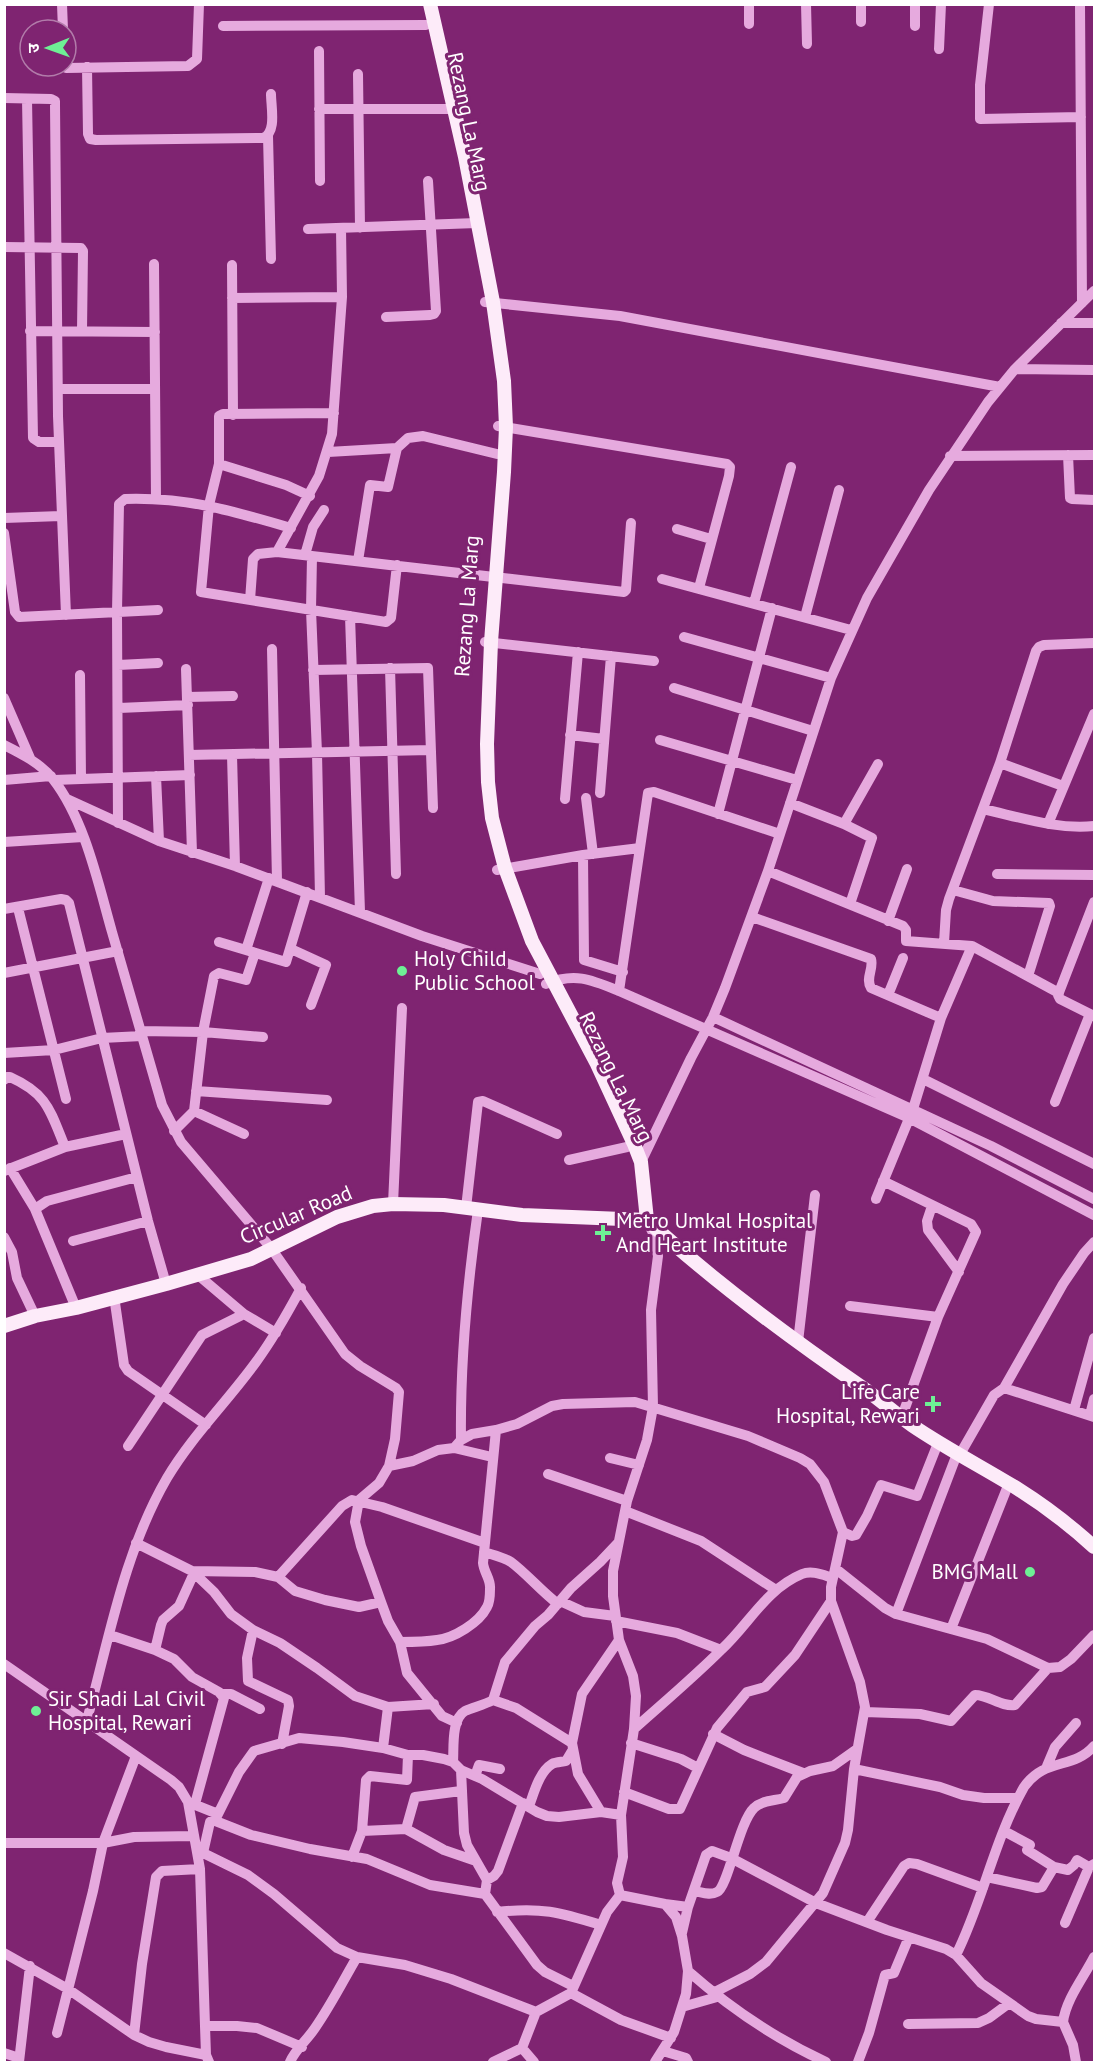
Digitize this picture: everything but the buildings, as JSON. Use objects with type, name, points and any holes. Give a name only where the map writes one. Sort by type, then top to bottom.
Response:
[{"type":"main road","name":"Rezang La Marg","points":[[421,4],[449,109]]},
{"type":"main road","name":"Rezang La Marg","points":[[430,4],[489,302],[502,426],[494,577],[480,744],[484,824],[526,947],[619,1108],[641,1162],[648,1220]]},
{"type":"main road","name":"Rezang La Marg","points":[[494,577],[497,454],[502,426]]},
{"type":"main road","name":"Rezang La Marg","points":[[579,1038],[643,1183]]},
{"type":"main road","name":"Circular Road","points":[[4,1326],[35,1316],[76,1308],[114,1296],[166,1284],[251,1259],[337,1217],[373,1206],[393,1203],[444,1205],[522,1215],[648,1220]]},
{"type":"main road","points":[[648,1220],[690,1258],[798,1342],[938,1443],[960,1451],[1027,1485],[1095,1538]]},
{"type":"main road","points":[[899,1413],[1033,1499],[1095,1547]]},
{"type":"street","points":[[78,67],[188,66],[194,63],[199,50],[199,4]]},
{"type":"street","points":[[748,4],[749,24]]},
{"type":"street","points":[[806,4],[807,44]]},
{"type":"street","points":[[861,4],[861,22]]},
{"type":"street","points":[[915,4],[915,26]]},
{"type":"street","points":[[939,49],[940,4]]},
{"type":"street","points":[[989,4],[980,85],[980,119],[1081,117]]},
{"type":"street","points":[[1080,4],[1082,303]]},
{"type":"street","points":[[223,26],[426,25]]},
{"type":"street","points":[[319,51],[320,181]]},
{"type":"street","points":[[87,67],[90,139],[263,138],[268,136]]},
{"type":"street","points":[[358,74],[360,228]]},
{"type":"street","points":[[271,94],[271,131],[268,136],[271,260]]},
{"type":"street","points":[[4,98],[55,101],[59,442],[66,615]]},
{"type":"street","points":[[27,99],[33,438],[39,442],[59,442]]},
{"type":"street","points":[[319,109],[449,109]]},
{"type":"street","points":[[1081,158],[1095,158]]},
{"type":"street","points":[[386,318],[434,314],[436,305],[429,181]]},
{"type":"street","points":[[308,229],[473,223]]},
{"type":"street","points":[[278,552],[310,496],[328,452],[334,413],[342,297],[341,228]]},
{"type":"street","points":[[4,247],[78,247],[83,250],[82,331]]},
{"type":"street","points":[[154,264],[156,499]]},
{"type":"street","points":[[232,266],[233,415]]},
{"type":"street","points":[[641,1162],[713,1017],[752,917],[831,678],[851,630],[886,564],[950,456],[1015,369],[1095,291]]},
{"type":"street","points":[[232,298],[342,297]]},
{"type":"street","points":[[489,302],[620,316],[1000,387]]},
{"type":"street","points":[[1061,323],[1095,323]]},
{"type":"street","points":[[30,331],[155,332]]},
{"type":"street","points":[[1015,369],[1095,370]]},
{"type":"street","points":[[58,389],[155,389]]},
{"type":"street","points":[[334,413],[219,416],[219,464],[210,505],[201,592],[389,621],[397,565]]},
{"type":"street","points":[[502,426],[727,464],[730,467],[729,476],[699,588]]},
{"type":"street","points":[[358,561],[370,485],[388,487],[397,448],[408,438],[423,436],[497,454]]},
{"type":"street","points":[[328,452],[397,448]]},
{"type":"street","points":[[1068,455],[1070,498],[1072,500],[1095,500]]},
{"type":"street","points":[[950,456],[1095,455]]},
{"type":"street","points":[[219,464],[310,496]]},
{"type":"street","points":[[754,603],[791,467]]},
{"type":"street","points":[[805,617],[839,490]]},
{"type":"street","points":[[118,823],[119,504],[125,499],[156,499],[210,505],[291,528]]},
{"type":"street","points":[[320,897],[309,555],[313,527],[324,510]]},
{"type":"street","points":[[4,518],[61,516]]},
{"type":"street","points":[[250,600],[253,559],[258,554],[278,552],[624,592],[631,523]]},
{"type":"street","points":[[677,529],[711,539]]},
{"type":"street","points":[[4,533],[17,615],[22,618],[158,610]]},
{"type":"street","points":[[662,579],[851,630]]},
{"type":"street","points":[[718,814],[772,608]]},
{"type":"street","points":[[350,616],[360,912]]},
{"type":"street","points":[[684,637],[759,656],[831,678]]},
{"type":"street","points":[[488,642],[654,661]]},
{"type":"street","points":[[944,943],[946,910],[1000,763],[1036,651],[1039,647],[1095,644]]},
{"type":"street","points":[[174,1131],[194,1111],[203,1032],[214,976],[219,973],[246,980],[251,952],[273,880],[272,649]]},
{"type":"street","points":[[565,799],[578,652]]},
{"type":"street","points":[[600,792],[611,656]]},
{"type":"street","points":[[118,666],[158,663]]},
{"type":"street","points":[[390,668],[396,874]]},
{"type":"street","points":[[313,670],[428,668],[433,808]]},
{"type":"street","points":[[186,669],[192,853]]},
{"type":"street","points":[[80,675],[81,779]]},
{"type":"street","points":[[674,688],[813,731]]},
{"type":"street","points":[[119,708],[233,696]]},
{"type":"street","points":[[4,698],[30,758]]},
{"type":"street","points":[[1048,824],[1095,714]]},
{"type":"street","points":[[570,735],[604,739]]},
{"type":"street","points":[[660,740],[797,780]]},
{"type":"street","points":[[4,745],[30,758],[53,778],[67,799],[94,869],[162,1105],[174,1131],[271,1248],[345,1354],[399,1392],[395,1439],[389,1466],[379,1483],[359,1500],[355,1522],[361,1546],[388,1621],[400,1642],[407,1673],[442,1716],[456,1723]]},
{"type":"street","points":[[189,755],[431,750]]},
{"type":"street","points":[[232,754],[235,866]]},
{"type":"street","points":[[1000,763],[1063,786]]},
{"type":"street","points":[[844,824],[878,764]]},
{"type":"street","points":[[4,780],[190,775]]},
{"type":"street","points":[[156,777],[159,842]]},
{"type":"street","points":[[619,991],[646,796],[650,792],[780,834]]},
{"type":"street","points":[[577,977],[584,960],[588,854],[586,798]]},
{"type":"street","points":[[67,799],[159,842],[235,866],[422,936],[546,979],[577,977],[595,981],[706,1030],[911,1113],[1095,1215]]},
{"type":"street","points":[[790,803],[844,824],[869,836],[872,840],[850,904]]},
{"type":"street","points":[[983,809],[1048,824],[1078,828],[1095,826]]},
{"type":"street","points":[[4,842],[83,837]]},
{"type":"street","points":[[501,869],[588,854],[640,848]]},
{"type":"street","points":[[888,921],[907,869]]},
{"type":"street","points":[[768,871],[905,928],[906,941],[972,946],[1059,993]]},
{"type":"street","points":[[997,874],[1095,875]]},
{"type":"street","points":[[953,890],[993,902],[1050,903],[1028,976]]},
{"type":"street","points":[[219,942],[286,962],[307,892]]},
{"type":"street","points":[[4,909],[66,900],[83,958],[148,1221],[166,1284]]},
{"type":"street","points":[[1054,1102],[1092,1015],[1060,999],[1059,993],[1095,902]]},
{"type":"street","points":[[18,908],[66,1099]]},
{"type":"street","points":[[752,917],[871,959],[869,985],[941,1018]]},
{"type":"street","points":[[876,1199],[911,1113],[941,1018],[972,946]]},
{"type":"street","points":[[291,949],[326,965],[311,1005]]},
{"type":"street","points":[[4,973],[118,951]]},
{"type":"street","points":[[888,995],[903,958]]},
{"type":"street","points":[[584,960],[623,972]]},
{"type":"street","points":[[393,1203],[402,1008]]},
{"type":"street","points":[[713,1017],[1095,1199]]},
{"type":"street","points":[[4,1053],[54,1050],[102,1038],[141,1033],[203,1032],[263,1037]]},
{"type":"street","points":[[4,1080],[7,1077],[12,1078],[38,1093],[48,1106],[66,1147]]},
{"type":"street","points":[[923,1078],[1095,1164]]},
{"type":"street","points":[[196,1091],[327,1100]]},
{"type":"street","points":[[458,1444],[478,1102],[483,1101],[557,1134]]},
{"type":"street","points":[[194,1111],[244,1134]]},
{"type":"street","points":[[76,1308],[35,1209],[7,1170],[66,1147],[126,1134]]},
{"type":"street","points":[[569,1160],[627,1147]]},
{"type":"street","points":[[35,1209],[47,1201],[137,1177]]},
{"type":"street","points":[[883,1181],[975,1228],[975,1236],[938,1317],[899,1413]]},
{"type":"street","points":[[798,1342],[815,1195]]},
{"type":"street","points":[[932,1206],[927,1221],[928,1230],[959,1272]]},
{"type":"street","points":[[620,1895],[617,1883],[623,1857],[621,1815],[634,1729],[636,1696],[633,1676],[619,1640],[615,1619],[613,1571],[626,1506],[647,1440],[653,1407],[651,1310],[658,1256],[648,1220]]},
{"type":"street","points":[[73,1241],[148,1221]]},
{"type":"street","points":[[4,1237],[12,1252],[17,1278],[35,1316]]},
{"type":"street","points":[[896,1614],[960,1451],[994,1395],[1004,1388],[1038,1327],[1084,1253],[1095,1242]]},
{"type":"street","points":[[1084,1253],[1095,1258]]},
{"type":"street","points":[[198,1275],[244,1314],[276,1333]]},
{"type":"street","points":[[87,1720],[136,1543],[167,1479],[255,1363],[276,1333],[301,1288]]},
{"type":"street","points":[[114,1296],[124,1365],[128,1371],[206,1425]]},
{"type":"street","points":[[850,1306],[938,1317]]},
{"type":"street","points":[[128,1446],[202,1335],[244,1314]]},
{"type":"street","points":[[1074,1410],[1095,1338]]},
{"type":"street","points":[[1004,1388],[1092,1416],[1095,1399]]},
{"type":"street","points":[[389,1466],[413,1461],[458,1444],[472,1434],[496,1430],[531,1418],[552,1406],[635,1402],[748,1436],[800,1458],[810,1464],[824,1482],[843,1532],[831,1601],[808,1639],[790,1662],[765,1687],[747,1692],[713,1734],[681,1806],[677,1810],[624,1792]]},
{"type":"street","points":[[400,1642],[449,1637],[473,1622],[486,1610],[490,1581],[484,1569],[485,1547],[496,1430]]},
{"type":"street","points":[[917,1496],[938,1443]]},
{"type":"street","points":[[458,1444],[492,1457]]},
{"type":"street","points":[[610,1458],[639,1465]]},
{"type":"street","points":[[548,1474],[702,1541],[776,1590]]},
{"type":"street","points":[[951,1629],[1009,1483]]},
{"type":"street","points":[[843,1532],[852,1536],[856,1535],[881,1485],[917,1496],[937,1506]]},
{"type":"street","points":[[278,1577],[342,1506],[352,1500],[359,1500],[485,1547],[513,1563],[559,1603],[584,1612],[677,1633],[721,1650]]},
{"type":"street","points":[[136,1543],[193,1572],[214,1592],[231,1614],[253,1630],[280,1643],[355,1695],[388,1707],[434,1704]]},
{"type":"street","points":[[493,1700],[505,1662],[576,1582],[597,1566],[618,1543]]},
{"type":"street","points":[[193,1572],[255,1572],[278,1577],[295,1591],[325,1600],[360,1607],[381,1602]]},
{"type":"street","points":[[155,1650],[161,1625],[178,1606],[193,1572]]},
{"type":"street","points":[[634,1729],[721,1650],[754,1611],[776,1590],[787,1582],[811,1572],[834,1574],[896,1614],[987,1639],[1048,1668],[1060,1667],[1066,1663],[1095,1635]]},
{"type":"street","points":[[682,2007],[715,1995],[761,1967],[816,1903],[831,1879],[847,1835],[854,1769],[865,1712],[862,1690],[831,1601]]},
{"type":"street","points":[[253,1630],[247,1658],[248,1681],[288,1700],[289,1706],[282,1744]]},
{"type":"street","points":[[110,1635],[174,1659],[192,1677],[222,1694],[231,1694],[260,1709]]},
{"type":"street","points":[[487,1880],[498,1871],[540,1778],[551,1764],[566,1761],[572,1747],[582,1694],[619,1640]]},
{"type":"street","points":[[4,1664],[171,1780],[191,1803],[251,1835],[366,1859],[430,1885],[485,1894]]},
{"type":"street","points":[[865,1712],[920,1714],[951,1721],[975,1695],[1008,1706],[1015,1705],[1048,1668]]},
{"type":"street","points":[[222,1694],[224,1701],[191,1803],[193,1836],[200,1851],[248,1875],[337,1948],[357,1957],[405,1965],[451,1979],[536,2012]]},
{"type":"street","points":[[600,1812],[578,1774],[572,1747],[516,1708],[493,1700],[462,1713],[456,1723],[457,1766],[464,1833],[467,1845],[487,1880],[485,1894],[537,1965],[545,1972],[621,2019],[671,2038]]},
{"type":"street","points":[[383,1748],[388,1707]]},
{"type":"street","points":[[1047,1766],[1055,1747],[1076,1723]]},
{"type":"street","points":[[713,1734],[744,1750],[803,1773]]},
{"type":"street","points":[[4,1953],[69,1989],[134,2035],[149,2042],[208,2059],[200,1851],[210,1822],[217,1817],[239,1772],[254,1751],[299,1738],[383,1748],[408,1755],[423,1755],[457,1766],[548,1816],[559,1817],[600,1812],[621,1815]]},
{"type":"street","points":[[631,1743],[698,1767]]},
{"type":"street","points":[[956,1955],[970,1925],[1004,1831],[1018,1798],[1029,1780],[1047,1766],[1079,1758],[1095,1746]]},
{"type":"street","points":[[694,1891],[711,1893],[720,1890],[752,1810],[765,1802],[784,1798],[793,1780],[803,1773],[833,1766],[857,1749]]},
{"type":"street","points":[[352,1857],[362,1831],[366,1780],[370,1776],[407,1780],[408,1755]]},
{"type":"street","points":[[57,2033],[103,1843],[136,1756]]},
{"type":"street","points":[[475,1776],[479,1765],[500,1769]]},
{"type":"street","points":[[854,1769],[940,1787],[963,1795],[984,1798],[1018,1798]]},
{"type":"street","points":[[406,1829],[415,1797],[461,1791]]},
{"type":"street","points":[[362,1831],[406,1829],[444,1850],[476,1861]]},
{"type":"street","points":[[1004,1831],[1030,1845],[1027,1850],[1054,1867],[1068,1870],[1077,1860],[1092,1866],[1065,1923]]},
{"type":"street","points":[[4,1843],[103,1843],[134,1837],[193,1836]]},
{"type":"street","points":[[682,1933],[688,1907],[708,1853],[712,1851],[731,1858],[816,1903],[946,1948],[956,1955],[981,1983],[1008,2004],[1031,2018],[1063,2022]]},
{"type":"street","points":[[867,1922],[904,1866],[909,1863],[983,1888]]},
{"type":"street","points":[[987,1877],[1037,1888],[1042,1887],[1054,1867]]},
{"type":"street","points":[[134,2035],[142,1964],[156,1877],[162,1871],[200,1869]]},
{"type":"street","points":[[620,1895],[688,1907]]},
{"type":"street","points":[[493,2062],[522,2048],[536,2012],[572,1989],[607,1912],[620,1895]]},
{"type":"street","points":[[655,2062],[671,2038],[682,2007],[688,1971],[682,1933],[676,1917],[665,1904]]},
{"type":"street","points":[[497,1912],[528,1909],[559,1912],[601,1925]]},
{"type":"street","points":[[858,2062],[869,2033],[885,1975],[894,1973],[909,1937]]},
{"type":"street","points":[[290,2062],[331,2003],[357,1957]]},
{"type":"street","points":[[1076,2062],[1073,2045],[1063,2022],[1069,2004],[1094,1958]]},
{"type":"street","points":[[4,2053],[19,2060],[30,1966]]},
{"type":"street","points":[[688,1971],[715,1995],[801,2050],[826,2062]]},
{"type":"street","points":[[908,2024],[978,2023],[1008,2004]]},
{"type":"street","points":[[205,2026],[257,2028],[302,2047]]},
{"type":"street","points":[[522,2048],[534,2062]]},
{"type":"street","points":[[663,2051],[686,2058],[687,2062]]},
{"type":"place","name":"Holy Child Public School","points":[[402,971]]},
{"type":"place","name":"Metro Umkal Hospital And Heart Institute","points":[[603,1233]]},
{"type":"place","name":"Life Care Hospital, Rewari","points":[[933,1404]]},
{"type":"place","name":"BMG Mall","points":[[1030,1572]]},
{"type":"place","name":"Sir Shadi Lal Civil Hospital, Rewari","points":[[36,1711]]}]
